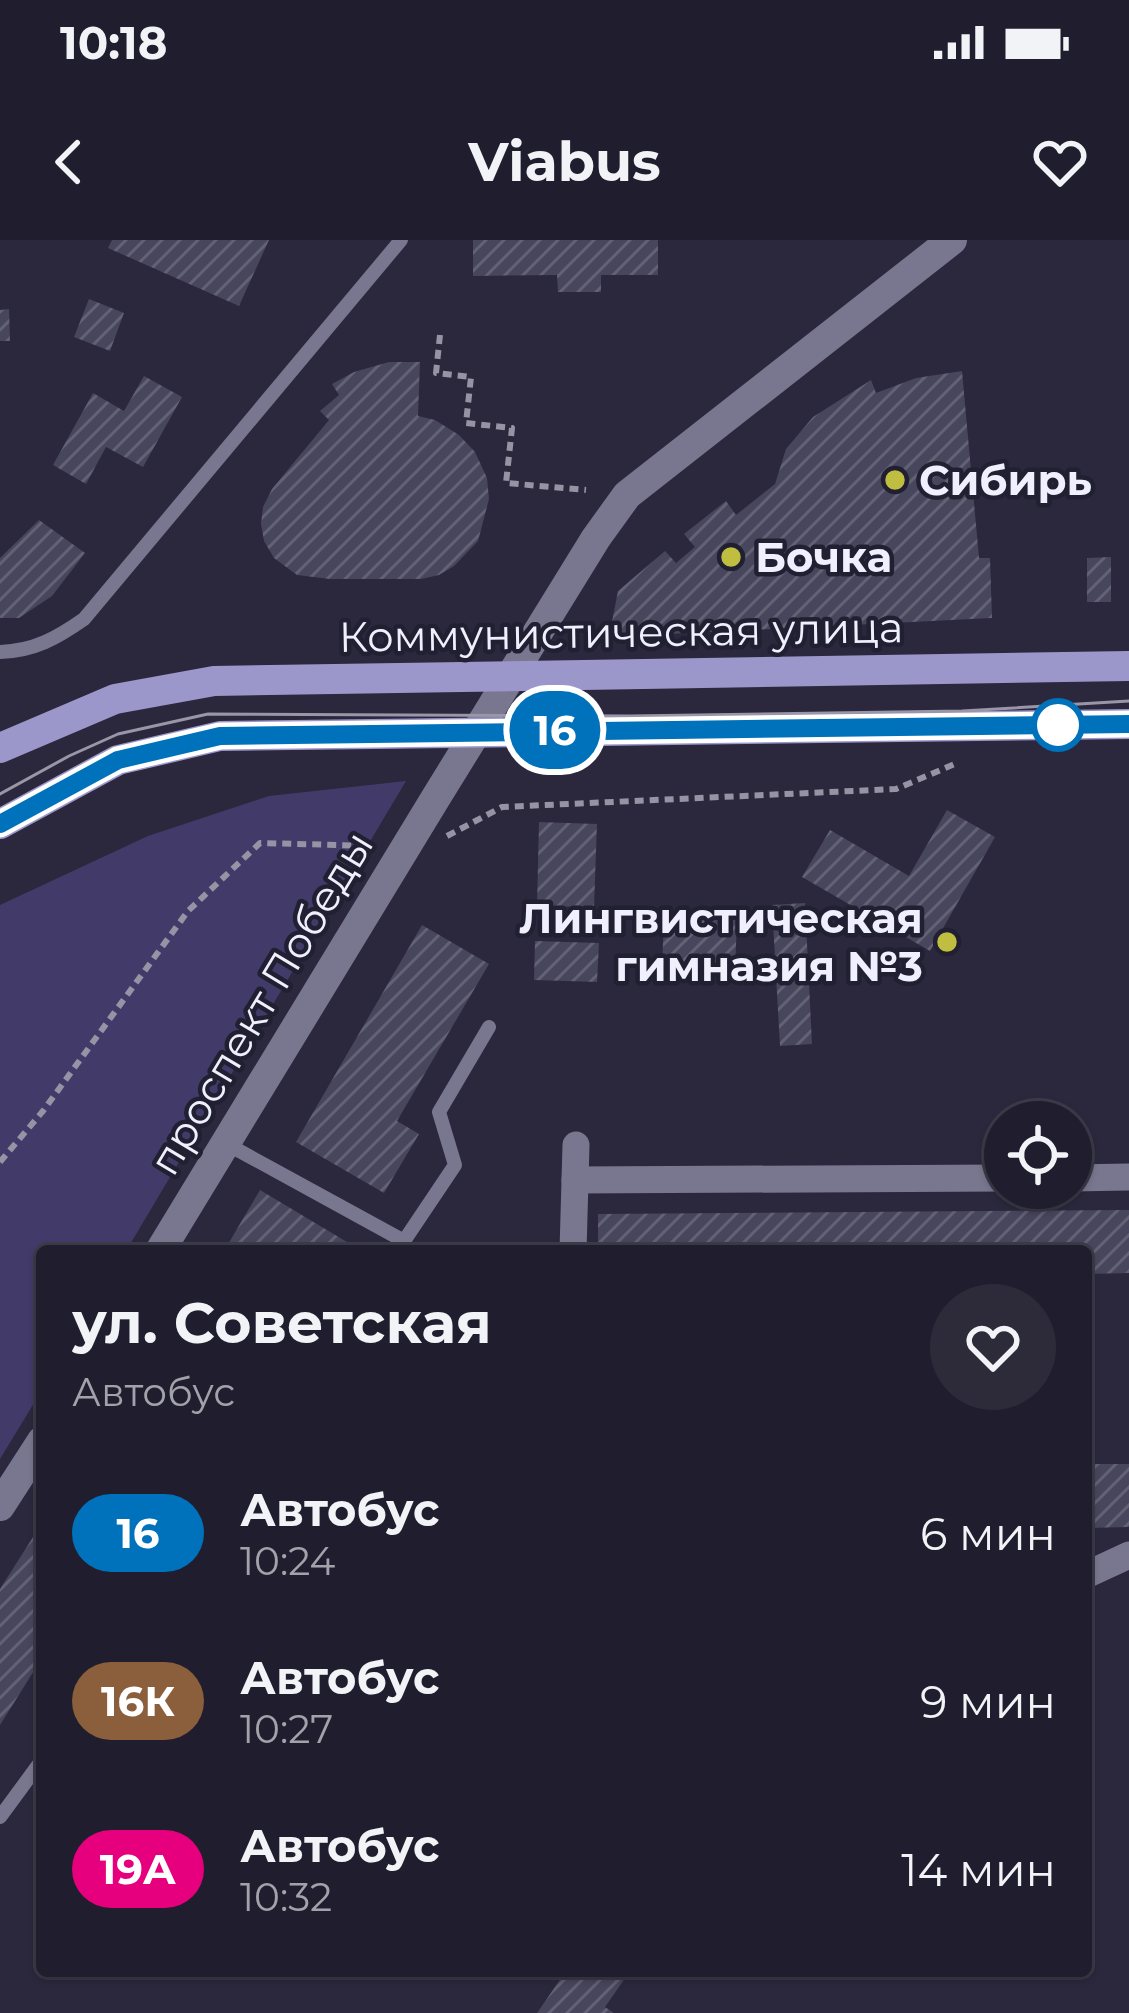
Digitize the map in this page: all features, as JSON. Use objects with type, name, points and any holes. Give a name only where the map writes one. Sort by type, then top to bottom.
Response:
[{"type":"main road","name":"Коммунистическая улица","points":[[0,748],[115,699],[214,681],[1129,666]]},
{"type":"main road","points":[[0,824],[118,760],[220,736],[1129,724]]},
{"type":"street","name":"проспект Победы","points":[[164,1245],[627,494],[952,240]]},
{"type":"street","points":[[573,1245],[576,1144]]},
{"type":"street","points":[[575,1180],[984,1178]]},
{"type":"street","points":[[1092,1178],[1129,1178]]},
{"type":"street","points":[[0,1506],[36,1450]]},
{"type":"street","points":[[1092,1573],[1129,1555]]},
{"type":"lane","points":[[0,652],[24,651],[84,619],[401,240]]},
{"type":"lane","points":[[225,1143],[404,1241],[455,1165],[439,1112],[489,1027]]},
{"type":"lane","points":[[0,1817],[36,1768]]},
{"type":"path","points":[[440,335],[436,373],[471,377],[466,423],[512,428],[506,484],[586,490]]},
{"type":"path","points":[[434,844],[502,807],[896,790],[957,763]]},
{"type":"path","points":[[0,1162],[43,1111],[188,911],[260,843],[379,847]]},
{"type":"shaded area","points":[[406,781],[130,1245],[36,1245],[36,1400],[0,1459],[0,905],[148,836],[269,796]]},
{"type":"building","points":[[112,240],[269,240],[239,306],[108,248]]},
{"type":"building","points":[[473,240],[658,240],[658,275],[601,275],[601,292],[558,292],[557,275],[473,276]]},
{"type":"building","points":[[89,299],[124,313],[110,351],[74,337]]},
{"type":"building","points":[[9,309],[10,341],[0,341],[0,310]]},
{"type":"building","points":[[389,362],[420,362],[418,416],[459,435],[475,452],[487,478],[489,499],[478,541],[454,566],[421,579],[297,575],[274,558],[264,541],[263,507],[272,489],[329,420],[320,411],[339,395],[332,384]]},
{"type":"building","points":[[962,371],[979,558],[990,558],[992,618],[609,637],[618,591],[665,551],[676,563],[695,547],[684,534],[726,501],[736,515],[775,484],[786,449],[813,417],[871,380],[876,393],[916,378]]},
{"type":"building","points":[[144,376],[182,397],[143,467],[106,447],[86,484],[53,465],[93,393],[124,411]]},
{"type":"building","points":[[39,520],[85,553],[52,596],[19,618],[0,618],[0,558]]},
{"type":"building","points":[[1111,557],[1111,602],[1087,602],[1087,558]]},
{"type":"building","points":[[947,810],[995,837],[930,951],[802,877],[830,830],[909,876]]},
{"type":"building","points":[[539,822],[597,824],[594,907],[537,906]]},
{"type":"building","points":[[805,903],[812,1044],[780,1046],[772,905]]},
{"type":"building","points":[[664,916],[737,919],[735,971],[662,969]]},
{"type":"building","points":[[422,925],[489,964],[397,1121],[419,1134],[384,1193],[296,1142]]},
{"type":"building","points":[[535,941],[599,943],[597,982],[534,980]]},
{"type":"building","points":[[260,1190],[352,1245],[228,1245]]},
{"type":"building","points":[[1129,1210],[1129,1273],[1092,1274],[1092,1245],[598,1245],[598,1214]]},
{"type":"building","points":[[1092,1464],[1129,1464],[1129,1527],[1092,1528]]},
{"type":"building","points":[[36,1532],[36,1668],[0,1725],[0,1589]]},
{"type":"building","points":[[562,1977],[626,1977],[605,2007],[614,2013],[537,2013]]},
{"type":"tram line","points":[[0,794],[118,734],[208,714],[629,716],[962,711],[1129,701]]},
{"type":"bus line","name":"16","points":[[0,824],[118,760],[220,736],[1129,724]]},
{"type":"place","name":"Сибирь","points":[[895,480]]},
{"type":"place","name":"Бочка","points":[[731,557]]},
{"type":"place","name":"Лингвистическая гимназия №3","points":[[947,942]]}]
